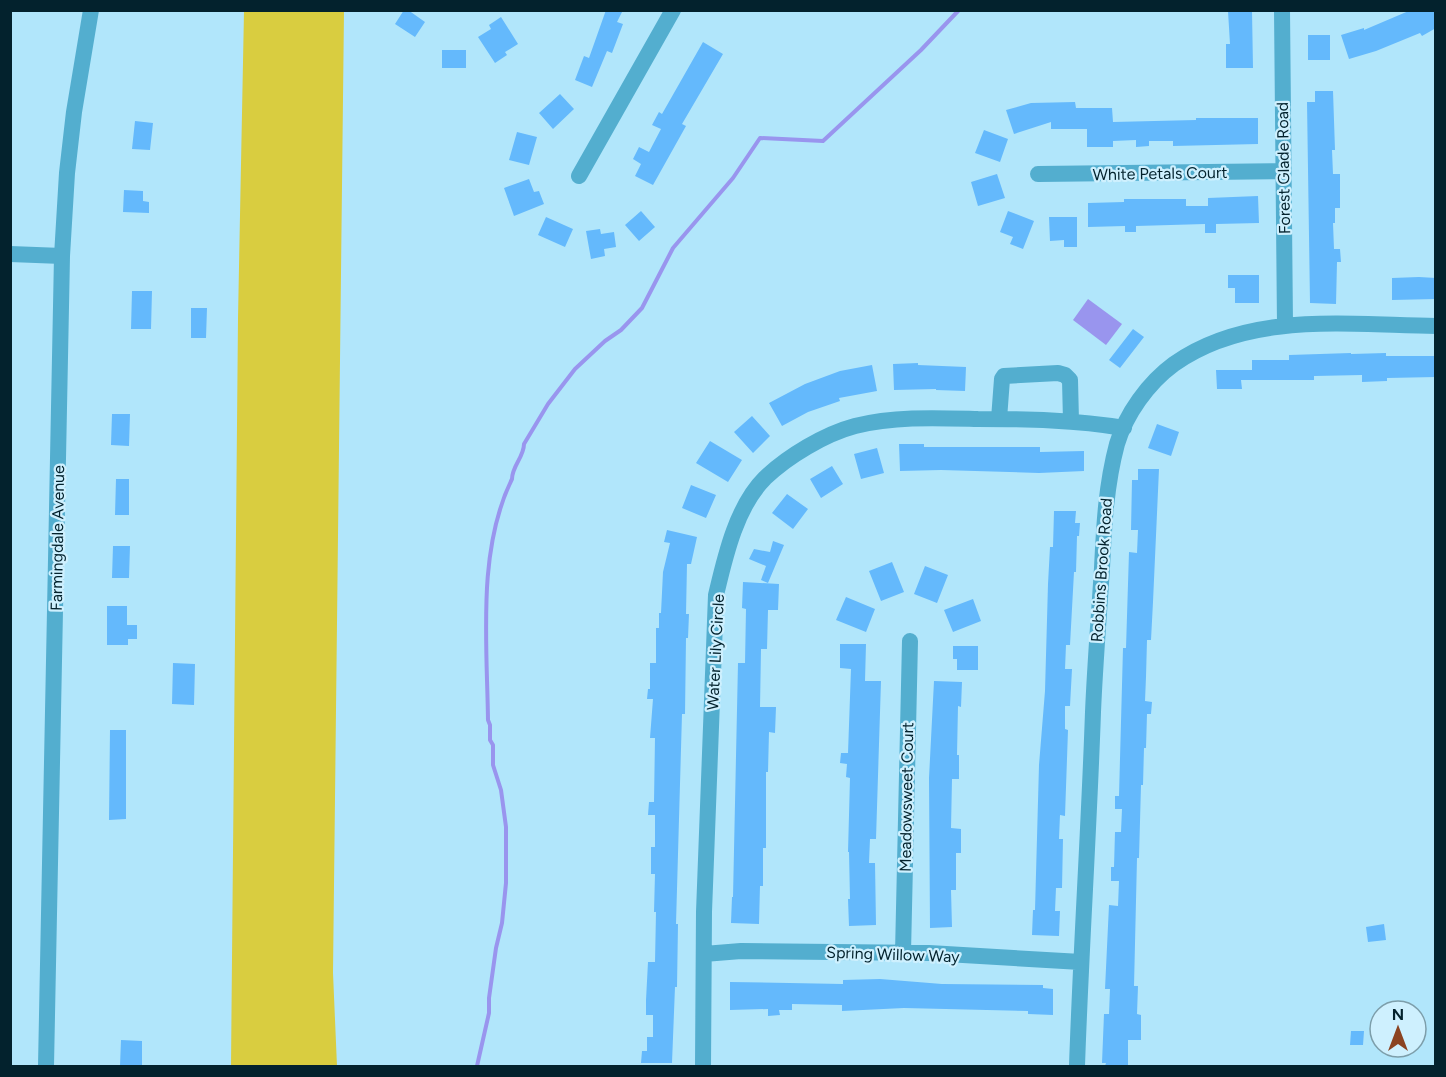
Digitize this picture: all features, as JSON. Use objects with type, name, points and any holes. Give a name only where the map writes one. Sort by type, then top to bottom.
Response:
[{"type":"street","name":"Farmingdale Avenue","points":[[46,1066],[62,256],[67,172],[74,112],[91,10]]},
{"type":"street","points":[[579,176],[673,10]]},
{"type":"street","name":"Forest Glade Road","points":[[1282,10],[1285,325]]},
{"type":"street","name":"White Petals Court","points":[[1038,174],[1283,171]]},
{"type":"street","points":[[10,254],[62,256]]},
{"type":"street","name":"Robbins Brook Road","points":[[1077,1066],[1095,664],[1107,490],[1118,442],[1131,412],[1152,384],[1173,365],[1217,340],[1285,325],[1436,326]]},
{"type":"street","points":[[999,419],[1004,376],[1058,373],[1070,380],[1071,421]]},
{"type":"street","name":"Water Lily Circle","points":[[703,1066],[704,954],[716,595],[735,528],[749,501],[765,479],[800,452],[831,435],[855,426],[888,420],[943,418],[1071,421],[1124,428]]},
{"type":"street","name":"Meadowsweet Court","points":[[903,953],[910,641]]},
{"type":"street","name":"Spring Willow Way","points":[[704,954],[741,951],[903,953],[1081,962]]},
{"type":"shaded area","points":[[244,11],[344,11],[333,973],[337,1066],[231,1066],[238,318]]},
{"type":"shaded area","points":[[1088,299],[1122,324],[1106,345],[1073,320]]},
{"type":"building","points":[[404,10],[408,10],[425,22],[415,37],[395,24]]},
{"type":"building","points":[[606,10],[623,10],[617,22],[623,24],[612,53],[607,51],[592,87],[575,80],[584,56],[589,58]]},
{"type":"building","points":[[1411,10],[1436,10],[1436,28],[1422,36],[1420,33],[1349,59],[1341,35],[1364,28],[1364,30]]},
{"type":"building","points":[[1228,11],[1252,11],[1253,68],[1226,68],[1226,44],[1230,44]]},
{"type":"building","points":[[501,17],[518,44],[505,52],[507,55],[495,63],[478,37],[491,29],[489,25]]},
{"type":"building","points":[[1308,35],[1330,35],[1330,60],[1308,60]]},
{"type":"building","points":[[703,42],[723,54],[682,124],[686,126],[653,185],[635,176],[641,164],[633,159],[639,147],[649,152],[661,129],[652,125],[659,112],[662,114]]},
{"type":"building","points":[[442,50],[466,50],[466,68],[442,68]]},
{"type":"building","points":[[1315,91],[1333,91],[1335,150],[1332,150],[1333,174],[1340,174],[1340,208],[1335,208],[1335,223],[1333,223],[1334,249],[1340,249],[1341,262],[1337,262],[1336,304],[1310,303],[1307,102],[1315,102]]},
{"type":"building","points":[[560,94],[574,109],[553,129],[539,113]]},
{"type":"building","points":[[1075,102],[1076,108],[1112,108],[1113,122],[1258,118],[1258,144],[1173,146],[1173,141],[1149,141],[1149,146],[1136,147],[1136,140],[1113,141],[1113,147],[1087,147],[1087,129],[1051,129],[1051,122],[1014,134],[1006,110],[1031,103]]},
{"type":"building","points":[[135,121],[153,123],[150,150],[132,149]]},
{"type":"building","points":[[984,130],[1008,139],[1000,162],[975,153]]},
{"type":"building","points":[[517,132],[537,137],[529,165],[509,160]]},
{"type":"building","points":[[997,174],[1005,198],[978,206],[971,182]]},
{"type":"building","points":[[529,179],[534,192],[539,191],[544,204],[514,216],[504,188]]},
{"type":"building","points":[[124,190],[143,191],[143,201],[149,202],[149,213],[123,212]]},
{"type":"building","points":[[1258,196],[1259,223],[1216,224],[1216,233],[1205,233],[1205,224],[1136,226],[1136,232],[1125,232],[1125,226],[1088,227],[1088,203],[1124,202],[1124,199],[1186,199],[1186,206],[1208,206],[1208,198]]},
{"type":"building","points":[[641,211],[655,227],[639,241],[625,225]]},
{"type":"building","points":[[1008,211],[1034,221],[1023,249],[1010,244],[1013,237],[1000,232]]},
{"type":"building","points":[[546,217],[573,229],[565,247],[538,235]]},
{"type":"building","points":[[1049,217],[1077,217],[1077,247],[1064,247],[1064,240],[1050,241]]},
{"type":"building","points":[[600,229],[601,234],[614,232],[616,247],[604,249],[605,256],[591,259],[586,231]]},
{"type":"building","points":[[1228,275],[1259,275],[1259,303],[1235,303],[1235,288],[1228,288]]},
{"type":"building","points":[[1392,278],[1436,278],[1436,299],[1392,300]]},
{"type":"building","points":[[132,291],[152,291],[151,329],[131,329]]},
{"type":"building","points":[[191,308],[207,308],[206,338],[191,338]]},
{"type":"building","points":[[1133,329],[1144,337],[1120,368],[1109,360]]},
{"type":"building","points":[[1351,353],[1436,356],[1436,377],[1387,378],[1387,381],[1362,382],[1362,375],[1314,376],[1314,380],[1241,380],[1242,389],[1217,389],[1216,370],[1252,370],[1252,360],[1289,360],[1289,355]]},
{"type":"building","points":[[918,363],[918,365],[966,367],[965,391],[894,390],[893,364]]},
{"type":"building","points":[[872,365],[877,391],[839,398],[840,401],[808,412],[782,426],[769,403],[805,384],[840,371]]},
{"type":"building","points":[[112,414],[130,414],[129,446],[111,445]]},
{"type":"building","points":[[752,416],[770,436],[753,453],[734,432]]},
{"type":"building","points":[[1157,424],[1179,432],[1171,456],[1148,448]]},
{"type":"building","points":[[710,441],[742,460],[728,482],[696,463]]},
{"type":"building","points":[[899,444],[924,444],[924,447],[1040,447],[1040,452],[1084,451],[1084,471],[1039,473],[900,471]]},
{"type":"building","points":[[877,448],[884,473],[861,479],[854,454]]},
{"type":"building","points":[[832,466],[843,484],[821,498],[810,479]]},
{"type":"building","points":[[1138,469],[1159,469],[1151,640],[1147,640],[1145,701],[1152,702],[1151,714],[1147,714],[1143,785],[1141,785],[1139,858],[1137,858],[1134,986],[1138,986],[1137,1014],[1141,1015],[1141,1040],[1128,1040],[1128,1066],[1105,1066],[1106,1063],[1102,1063],[1104,1014],[1109,1014],[1110,989],[1105,989],[1109,905],[1118,906],[1119,881],[1111,881],[1111,867],[1114,867],[1115,832],[1121,832],[1122,809],[1115,809],[1115,796],[1119,796],[1123,648],[1126,648],[1129,552],[1137,553],[1138,530],[1131,530],[1132,480],[1138,480]]},
{"type":"building","points":[[116,479],[129,479],[129,515],[115,515]]},
{"type":"building","points":[[691,485],[716,495],[706,518],[682,508]]},
{"type":"building","points":[[787,494],[808,509],[793,529],[772,513]]},
{"type":"building","points":[[1054,511],[1076,511],[1075,523],[1080,523],[1079,536],[1077,536],[1076,572],[1074,572],[1070,645],[1066,645],[1065,669],[1072,669],[1070,706],[1065,706],[1065,729],[1068,730],[1065,816],[1060,815],[1059,839],[1063,839],[1062,888],[1056,888],[1055,911],[1060,911],[1059,936],[1032,935],[1033,910],[1035,910],[1039,765],[1045,691],[1048,584],[1050,547],[1053,547]]},
{"type":"building","points":[[667,530],[697,537],[691,564],[687,564],[686,614],[689,614],[688,638],[686,638],[685,714],[682,714],[676,924],[678,924],[677,987],[675,987],[672,1063],[641,1063],[642,1051],[647,1051],[647,1037],[653,1037],[653,1015],[646,1015],[646,1000],[648,962],[655,962],[656,912],[654,912],[655,874],[651,874],[651,847],[655,847],[655,815],[648,815],[649,802],[654,802],[655,738],[650,738],[653,699],[647,699],[648,689],[650,689],[650,663],[656,663],[656,628],[659,628],[663,572],[670,543],[664,542]]},
{"type":"building","points":[[773,541],[784,545],[768,583],[761,580],[766,566],[749,559],[754,549],[770,552]]},
{"type":"building","points":[[113,546],[130,546],[129,578],[112,578]]},
{"type":"building","points":[[892,562],[904,592],[881,601],[869,571]]},
{"type":"building","points":[[925,566],[948,575],[937,603],[914,594]]},
{"type":"building","points":[[743,582],[779,584],[778,610],[768,610],[767,649],[761,649],[760,707],[776,707],[775,733],[769,732],[768,772],[766,772],[766,848],[763,848],[763,886],[760,886],[759,924],[731,923],[738,663],[745,663],[746,609],[742,608]]},
{"type":"building","points":[[846,597],[875,609],[866,632],[836,620]]},
{"type":"building","points":[[973,599],[981,621],[953,632],[944,610]]},
{"type":"building","points":[[107,606],[127,606],[127,625],[137,625],[137,639],[128,639],[128,645],[107,645]]},
{"type":"building","points":[[840,644],[866,644],[865,681],[881,681],[876,839],[870,839],[869,863],[875,863],[876,925],[849,926],[850,778],[846,777],[847,764],[840,763],[841,753],[848,753],[851,669],[840,668]]},
{"type":"building","points":[[953,646],[978,646],[978,670],[957,670],[957,659],[953,659]]},
{"type":"building","points":[[173,663],[195,664],[194,705],[172,704]]},
{"type":"building","points":[[934,681],[962,682],[961,707],[958,706],[959,779],[952,779],[951,828],[961,829],[961,853],[956,853],[956,890],[951,890],[952,927],[930,928],[929,778]]},
{"type":"building","points":[[110,730],[126,730],[126,819],[109,820]]},
{"type":"building","points":[[1384,924],[1386,940],[1368,942],[1366,927]]},
{"type":"building","points":[[880,979],[942,984],[1043,985],[1043,988],[1053,989],[1053,1015],[1028,1014],[1028,1011],[904,1008],[842,1011],[842,1005],[792,1004],[792,1010],[779,1010],[780,1015],[768,1016],[768,1009],[730,1010],[730,982],[843,984],[843,980]]},
{"type":"building","points":[[1351,1031],[1364,1031],[1363,1045],[1350,1045]]},
{"type":"building","points":[[121,1040],[142,1041],[142,1066],[120,1066]]},
{"type":"waterway","points":[[477,1066],[489,1013],[489,998],[502,923],[506,883],[506,827],[501,790],[493,765],[493,745],[490,740],[488,720],[486,597],[493,536],[524,444],[548,404],[575,369],[605,341],[621,330],[642,308],[673,248],[733,178],[760,138],[823,141],[921,50],[959,10]]}]
